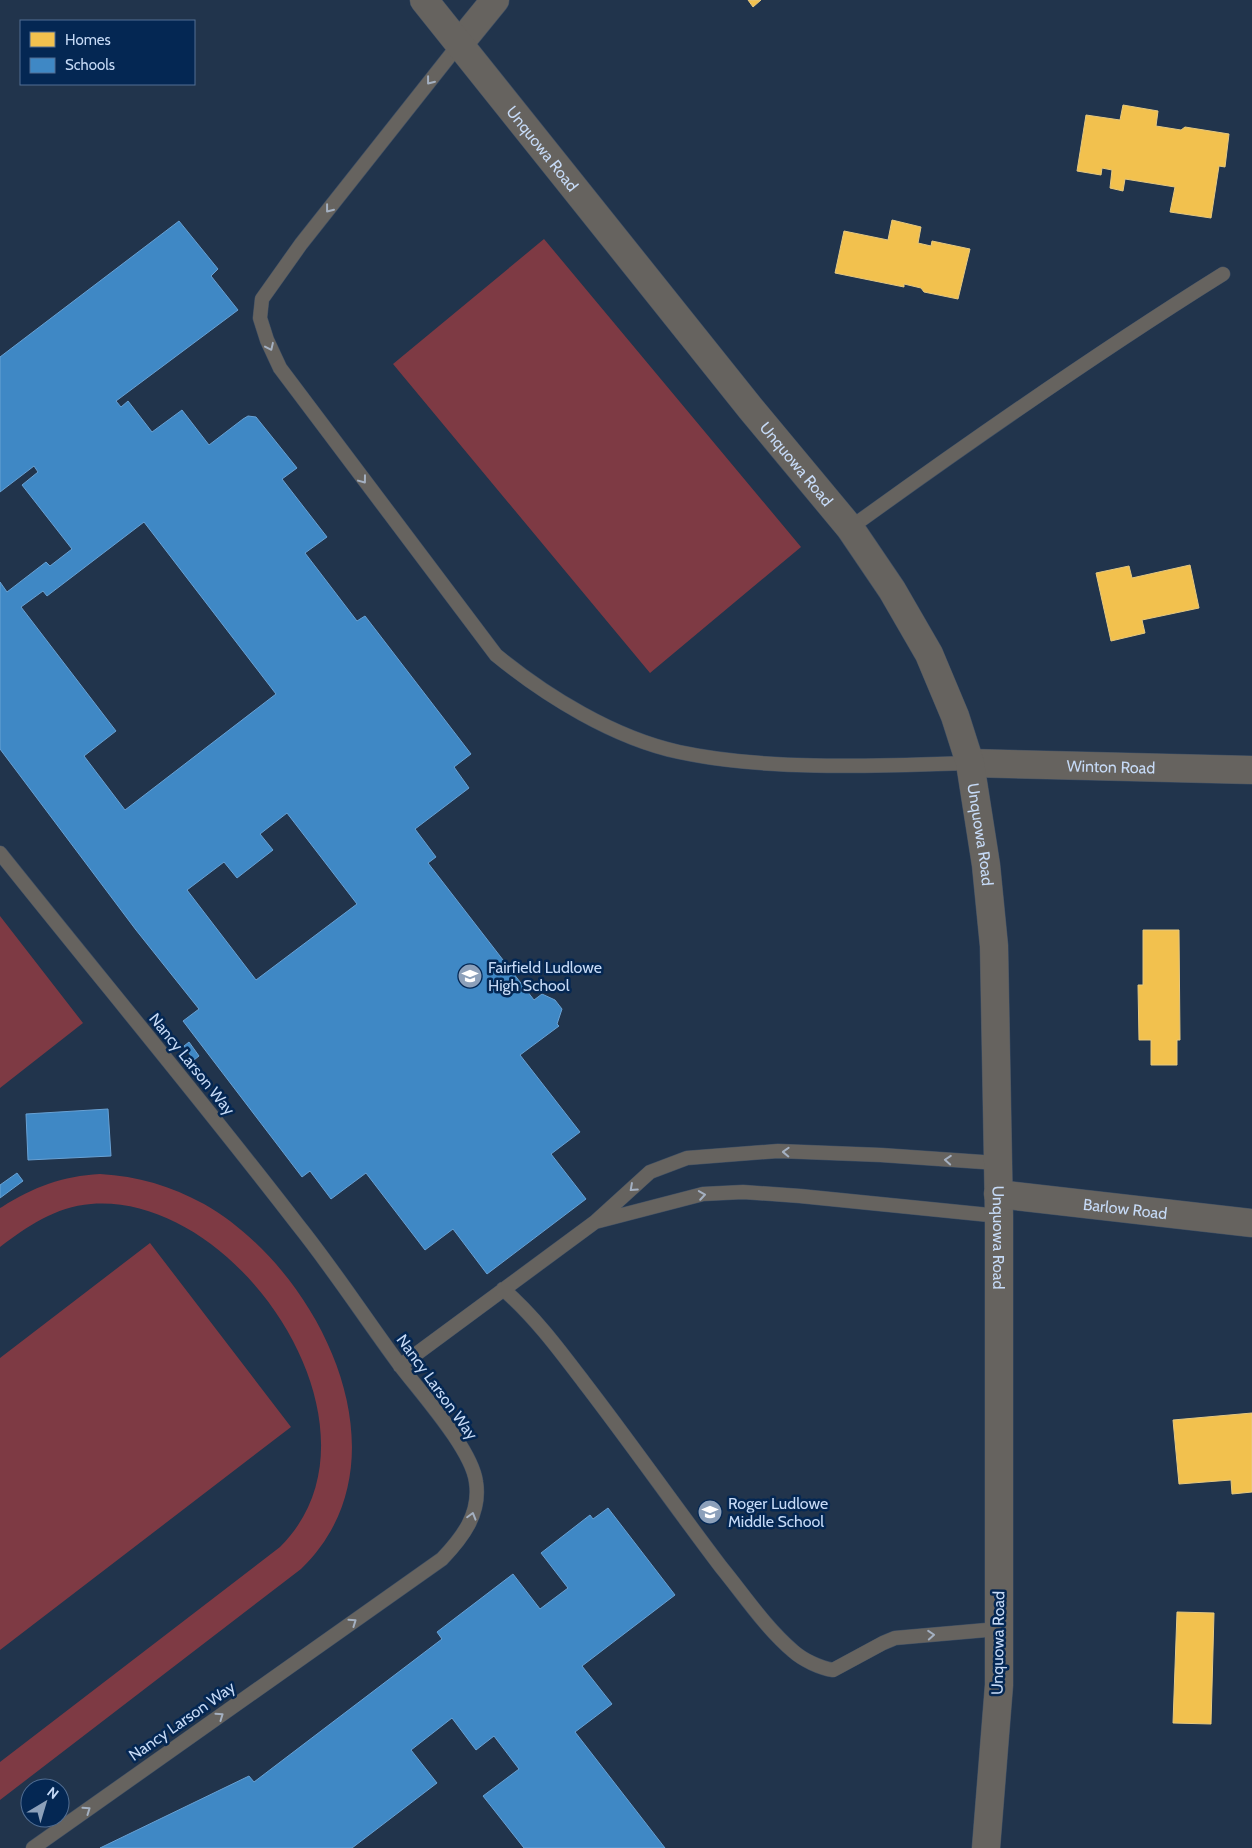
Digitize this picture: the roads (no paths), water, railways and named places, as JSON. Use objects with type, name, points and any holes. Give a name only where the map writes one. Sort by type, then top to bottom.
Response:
[{"type":"street","name":"Unquowa Road","points":[[424,0],[745,401],[850,528],[892,590],[929,654],[956,716],[970,763],[986,865],[994,946],[999,1205],[998,1685],[986,1848]]},
{"type":"street","points":[[460,43],[495,0]]},
{"type":"street","name":"Winton Road","points":[[970,763],[1252,770]]},
{"type":"street","name":"Barlow Road","points":[[999,1205],[1252,1224]]},
{"type":"lane","points":[[460,43],[301,244],[262,299],[260,318],[267,340],[280,368],[337,447],[496,655],[530,684],[576,710],[627,735],[678,752],[803,765],[970,763]]},
{"type":"lane","points":[[850,528],[987,430],[1165,310],[1223,274]]},
{"type":"lane","name":"Nancy Larson Way","points":[[0,853],[299,1226],[458,1444],[476,1481],[476,1500],[471,1520],[462,1537],[442,1559],[33,1848]]},
{"type":"lane","points":[[400,1366],[595,1222],[650,1172],[686,1158],[778,1151],[881,1155],[997,1163]]},
{"type":"lane","points":[[595,1222],[703,1194],[743,1192],[999,1205]]},
{"type":"lane","points":[[503,1289],[527,1310],[557,1347],[634,1447],[712,1555],[782,1641],[795,1652],[814,1663],[834,1670],[883,1643],[909,1636],[998,1629]]},
{"type":"place","name":"Fairfield Ludlowe High School","points":[[470,976]]},
{"type":"place","name":"Roger Ludlowe Middle School","points":[[710,1512]]}]
